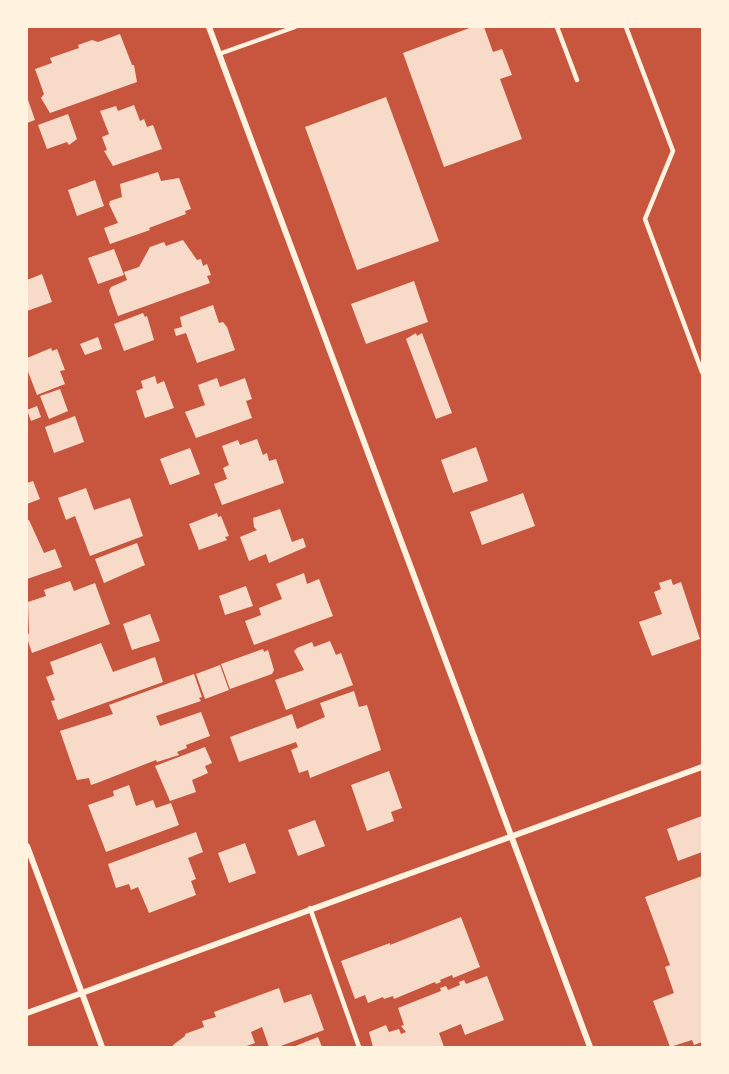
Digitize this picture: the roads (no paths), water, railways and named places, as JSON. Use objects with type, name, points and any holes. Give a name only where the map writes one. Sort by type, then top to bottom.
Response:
[{"type":"street","points":[[209,27],[590,1047]]},
{"type":"street","points":[[27,1013],[702,766]]},
{"type":"street","points":[[27,846],[102,1047]]},
{"type":"lane","points":[[219,54],[295,27]]},
{"type":"lane","points":[[556,27],[577,80]]},
{"type":"lane","points":[[626,27],[673,151],[645,219],[702,372]]},
{"type":"lane","points":[[310,909],[359,1047]]}]
